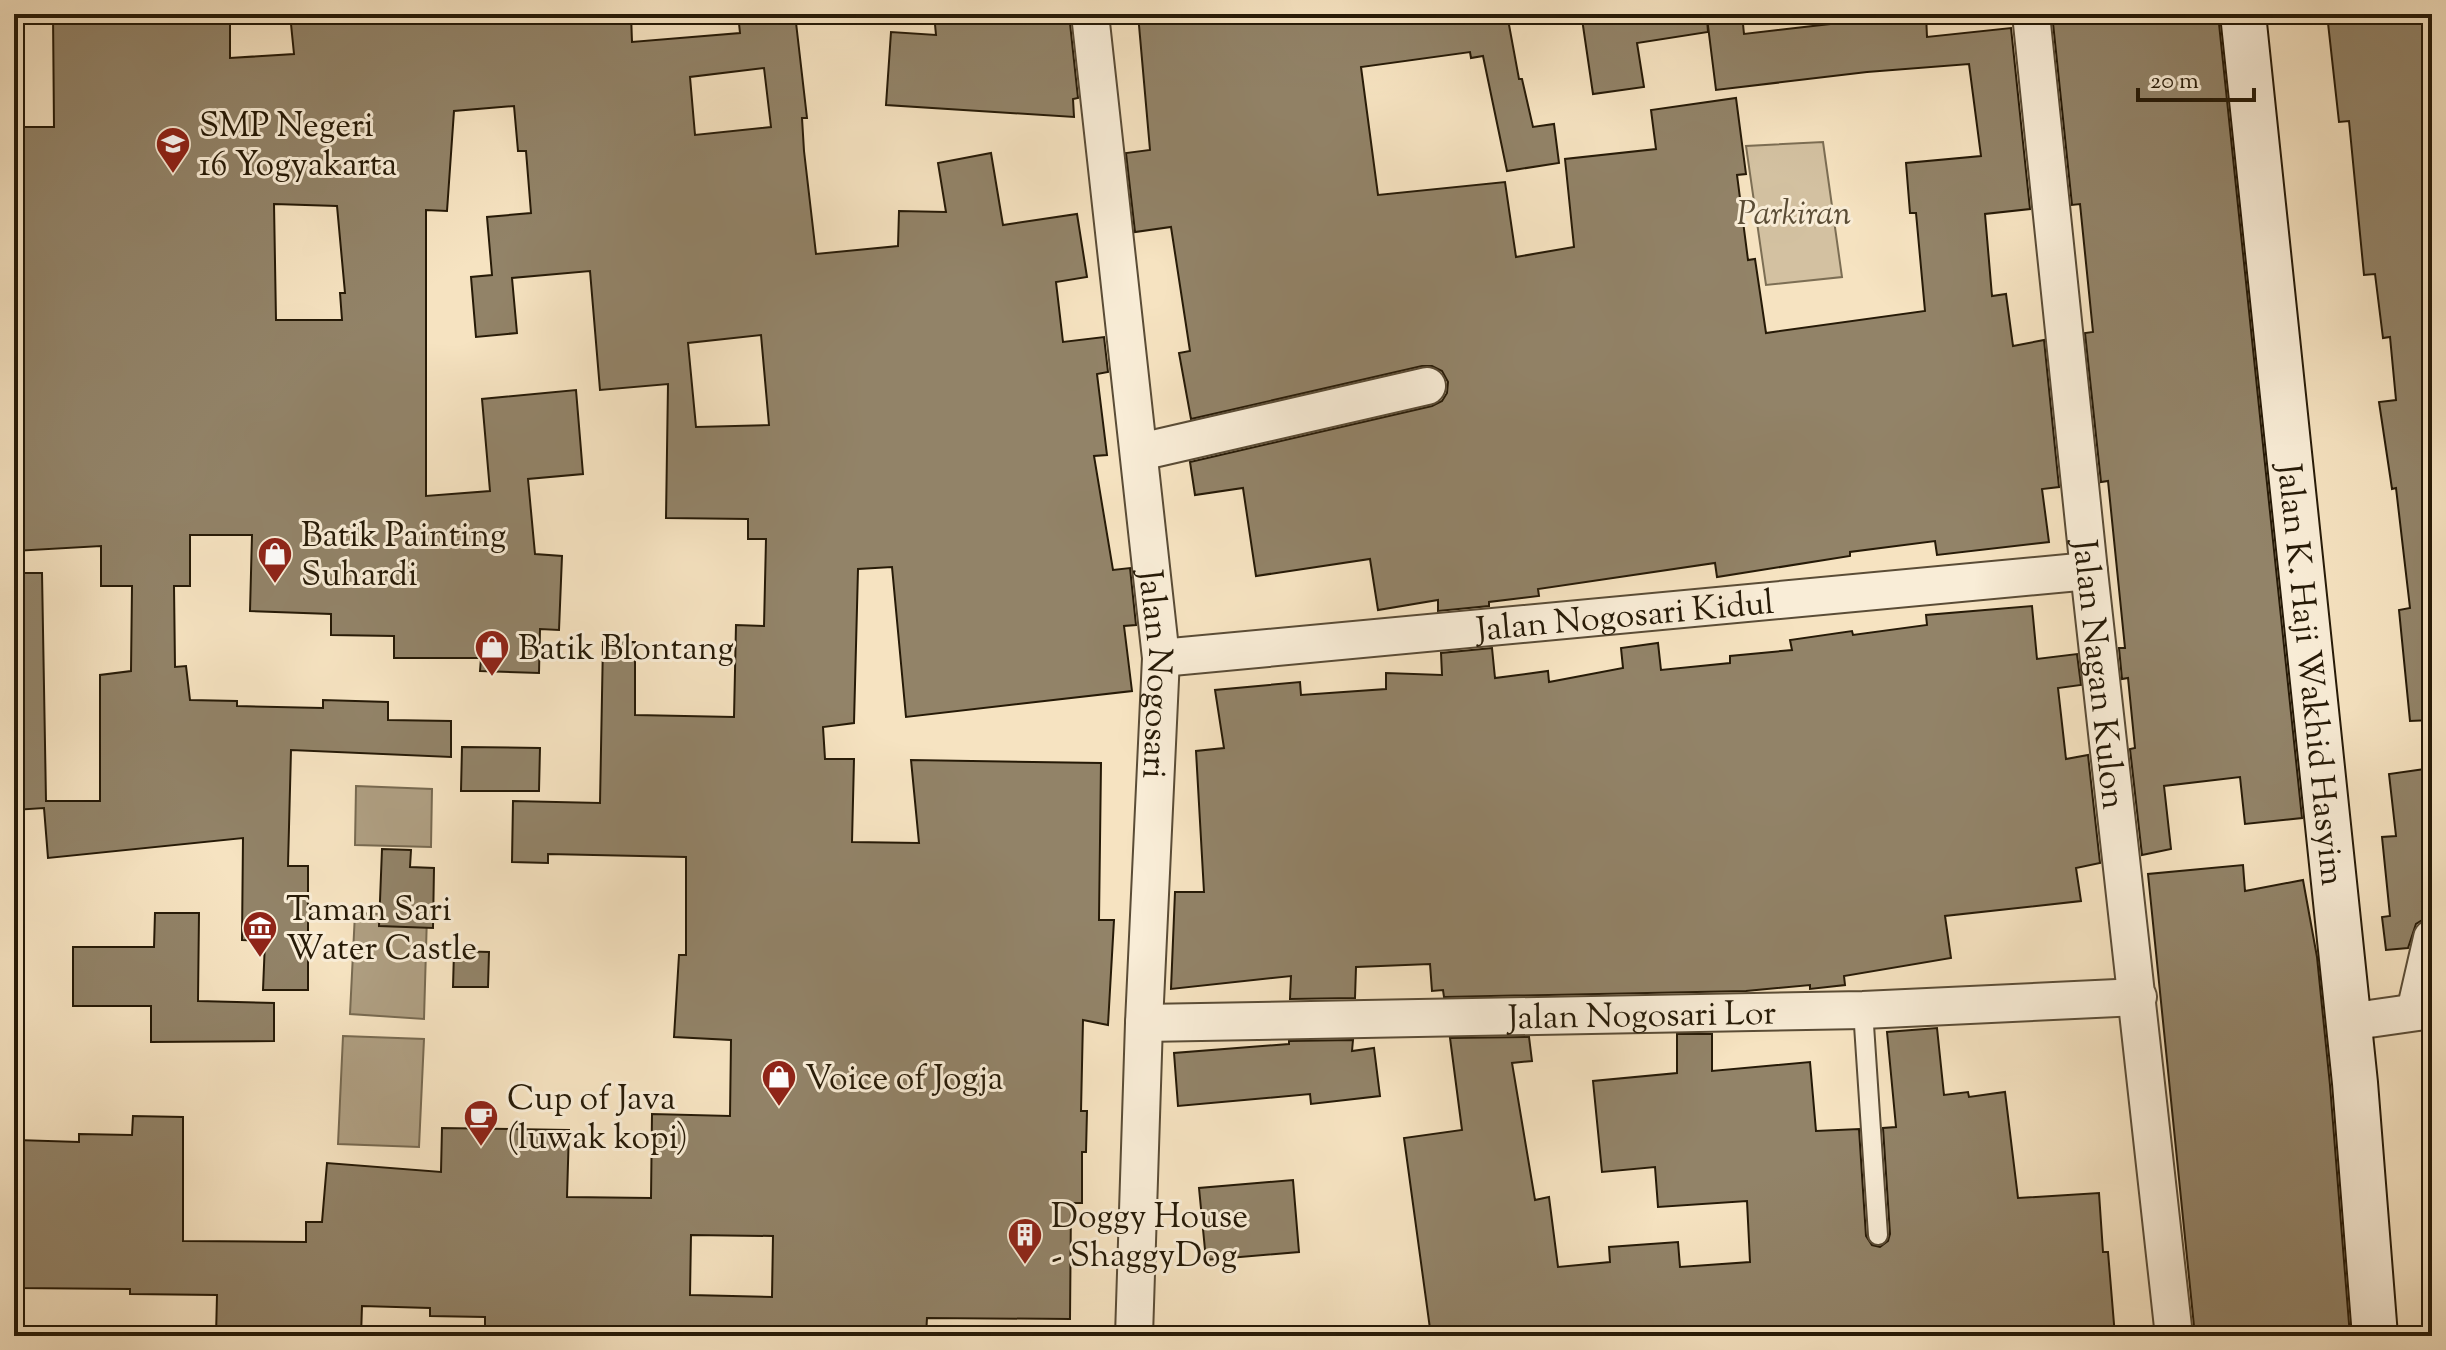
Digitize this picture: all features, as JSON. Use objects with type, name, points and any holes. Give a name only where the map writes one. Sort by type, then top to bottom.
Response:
[{"type":"main road","name":"Jalan K. Haji Wakhid Hasyim","points":[[2243,14],[2348,1022],[2375,1336]]},
{"type":"street","name":"Jalan Nogosari","points":[[1090,14],[1161,658],[1144,1023],[1134,1336]]},
{"type":"street","name":"Jalan Nagan Kulon","points":[[2031,14],[2174,1336]]},
{"type":"street","points":[[1140,452],[1427,386]]},
{"type":"street","name":"Jalan Nogosari Kidul","points":[[1161,658],[2089,571]]},
{"type":"street","points":[[2348,1022],[2424,1011],[2432,938]]},
{"type":"street","name":"Jalan Nogosari Lor","points":[[1144,1023],[1863,1010],[2138,997]]},
{"type":"lane","points":[[1863,1010],[1878,1235]]},
{"type":"green space","name":"Parkiran","points":[[1823,142],[1842,277],[1766,285],[1746,146]]},
{"type":"shaded area","points":[[356,786],[432,789],[431,847],[355,845]]},
{"type":"shaded area","points":[[355,913],[379,914],[379,926],[427,915],[424,1019],[350,1014]]},
{"type":"shaded area","points":[[343,1036],[424,1039],[419,1147],[338,1144]]},
{"type":"building","points":[[53,14],[230,14],[230,58],[294,54],[290,14],[631,14],[632,42],[740,33],[738,14],[795,14],[807,118],[802,118],[804,151],[816,254],[898,246],[899,211],[946,212],[938,163],[991,153],[1003,225],[1077,214],[1087,277],[1056,282],[1063,342],[1104,337],[1108,372],[1097,374],[1107,455],[1094,456],[1113,570],[1130,568],[1136,625],[1124,626],[1132,691],[906,717],[892,567],[858,569],[854,723],[823,727],[825,759],[854,759],[852,842],[919,843],[911,760],[1101,763],[1099,920],[1114,920],[1108,1025],[1083,1020],[1081,1111],[1087,1111],[1086,1152],[1082,1152],[1082,1203],[1071,1203],[1070,1319],[927,1318],[926,1336],[599,1336],[599,1328],[485,1326],[485,1317],[430,1316],[430,1308],[362,1306],[361,1336],[216,1336],[217,1295],[130,1294],[130,1289],[15,1288],[17,1140],[79,1142],[79,1134],[132,1135],[133,1116],[183,1117],[183,1241],[306,1242],[306,1222],[322,1222],[327,1163],[441,1172],[442,1128],[569,1130],[567,1197],[651,1198],[652,1114],[730,1116],[731,1040],[674,1037],[679,955],[686,955],[686,857],[548,854],[548,863],[512,862],[513,801],[600,803],[603,642],[635,642],[635,715],[734,717],[736,625],[764,626],[766,539],[748,539],[748,519],[666,518],[668,384],[600,390],[590,271],[512,278],[517,333],[476,337],[471,277],[492,275],[487,217],[531,213],[526,151],[518,151],[514,106],[454,111],[447,211],[426,210],[426,496],[490,491],[482,399],[576,390],[583,474],[528,479],[535,554],[562,556],[559,630],[540,629],[539,673],[480,671],[481,658],[394,658],[394,636],[331,635],[331,614],[250,611],[252,535],[190,535],[190,586],[174,586],[175,667],[186,666],[190,700],[237,701],[237,706],[323,708],[323,700],[388,702],[388,720],[451,721],[451,757],[291,750],[288,866],[308,866],[308,990],[263,990],[265,941],[242,940],[243,838],[48,858],[44,808],[14,810],[14,573],[42,573],[46,801],[100,801],[100,675],[131,671],[132,586],[101,586],[101,546],[14,551],[14,127],[54,127]],"holes":[[[764,68],[771,127],[695,135],[690,77]],[[274,204],[337,206],[345,293],[340,293],[342,320],[276,320]],[[761,335],[769,425],[696,427],[688,343]],[[691,1235],[773,1236],[772,1297],[690,1295]]]},
{"type":"building","points":[[934,14],[1069,14],[1078,98],[1073,99],[1074,117],[886,105],[891,32],[936,35]]},
{"type":"building","points":[[1138,14],[1507,14],[1519,79],[1522,79],[1533,127],[1554,124],[1559,163],[1507,171],[1483,56],[1471,58],[1470,52],[1361,67],[1378,195],[1505,182],[1516,257],[1574,247],[1565,159],[1656,149],[1651,110],[1736,98],[1746,174],[1737,175],[1748,260],[1755,259],[1766,333],[1925,311],[1916,213],[1910,213],[1906,163],[1981,156],[1969,64],[1867,72],[1716,90],[1707,18],[1708,32],[1637,43],[1644,87],[1593,94],[1582,19],[1585,14],[1742,14],[1744,34],[1856,21],[1856,14],[1926,14],[1927,37],[2011,28],[2030,209],[1985,214],[1992,296],[2006,294],[2013,346],[2044,340],[2059,487],[2042,489],[2049,542],[1937,555],[1935,541],[1850,552],[1850,556],[1717,577],[1715,563],[1538,589],[1539,596],[1489,602],[1489,606],[1438,611],[1438,600],[1378,610],[1370,559],[1256,576],[1243,488],[1195,495],[1190,462],[1432,406],[1442,401],[1448,382],[1442,371],[1432,366],[1422,366],[1191,419],[1179,353],[1190,351],[1171,227],[1135,232],[1126,153],[1150,150]]},
{"type":"building","points":[[2060,14],[2218,14],[2302,818],[2245,824],[2240,777],[2164,786],[2171,849],[2142,855],[2130,749],[2135,748],[2128,678],[2122,679],[2119,648],[2125,648],[2108,481],[2101,482],[2085,333],[2093,332],[2080,204],[2072,205],[2053,23],[2061,22]]},
{"type":"building","points":[[2327,14],[2432,14],[2432,720],[2410,721],[2399,610],[2410,608],[2396,488],[2392,489],[2379,402],[2396,400],[2390,337],[2383,338],[2375,274],[2364,275],[2349,121],[2339,122]]},
{"type":"building","points":[[2032,606],[2037,659],[2077,654],[2081,685],[2058,688],[2066,759],[2088,755],[2100,863],[2076,868],[2081,901],[1945,916],[1951,958],[1844,976],[1845,985],[1810,989],[1810,985],[1746,991],[1444,997],[1443,990],[1432,991],[1430,964],[1356,967],[1355,998],[1290,999],[1291,976],[1171,989],[1175,892],[1204,892],[1196,751],[1224,748],[1215,690],[1300,682],[1301,695],[1386,689],[1386,673],[1442,675],[1441,653],[1492,648],[1495,678],[1548,671],[1549,682],[1623,668],[1621,648],[1658,643],[1661,670],[1730,663],[1730,656],[1792,650],[1790,640],[1927,625],[1926,615]]},
{"type":"building","points":[[462,747],[540,748],[539,791],[461,791]]},
{"type":"building","points":[[2432,768],[2432,814],[2425,815],[2432,901],[2422,902],[2424,919],[2416,924],[2408,948],[2386,950],[2382,917],[2390,916],[2382,837],[2396,836],[2389,774]]},
{"type":"building","points":[[382,849],[411,850],[410,867],[434,868],[433,928],[379,926]]},
{"type":"building","points":[[2243,865],[2245,891],[2303,880],[2317,957],[2350,1336],[2195,1336],[2148,874]]},
{"type":"building","points":[[155,913],[199,913],[198,1001],[274,1003],[274,1041],[151,1042],[151,1006],[73,1006],[73,947],[154,947]]},
{"type":"building","points":[[454,951],[489,952],[488,987],[453,987]]},
{"type":"building","points":[[1937,1028],[1944,1095],[1968,1092],[1969,1097],[2005,1092],[2018,1198],[2099,1193],[2103,1252],[2108,1252],[2115,1336],[1431,1336],[1404,1138],[1462,1130],[1450,1038],[1529,1037],[1532,1061],[1512,1063],[1535,1200],[1549,1197],[1558,1267],[1610,1262],[1609,1247],[1678,1242],[1680,1267],[1750,1262],[1747,1201],[1658,1207],[1655,1167],[1602,1172],[1593,1081],[1677,1073],[1677,1034],[1712,1034],[1712,1071],[1810,1062],[1816,1131],[1859,1129],[1866,1236],[1872,1245],[1880,1247],[1888,1241],[1890,1234],[1883,1128],[1896,1127],[1887,1032]]},
{"type":"building","points":[[1353,1040],[1352,1051],[1374,1048],[1380,1096],[1311,1104],[1310,1094],[1178,1106],[1174,1053],[1289,1044],[1289,1041]]},
{"type":"building","points":[[1293,1180],[1299,1252],[1206,1260],[1199,1188]]},
{"type":"place","name":"SMP Negeri 16 Yogyakarta","points":[[173,175]]},
{"type":"place","name":"Batik Painting Suhardi","points":[[275,585]]},
{"type":"place","name":"Batik Blontang","points":[[492,678]]},
{"type":"place","name":"Taman Sari Water Castle","points":[[260,959]]},
{"type":"place","name":"Voice of Jogja","points":[[779,1108]]},
{"type":"place","name":"Cup of Java (luwak kopi)","points":[[481,1148]]},
{"type":"place","name":"Doggy House - ShaggyDog","points":[[1025,1266]]}]
